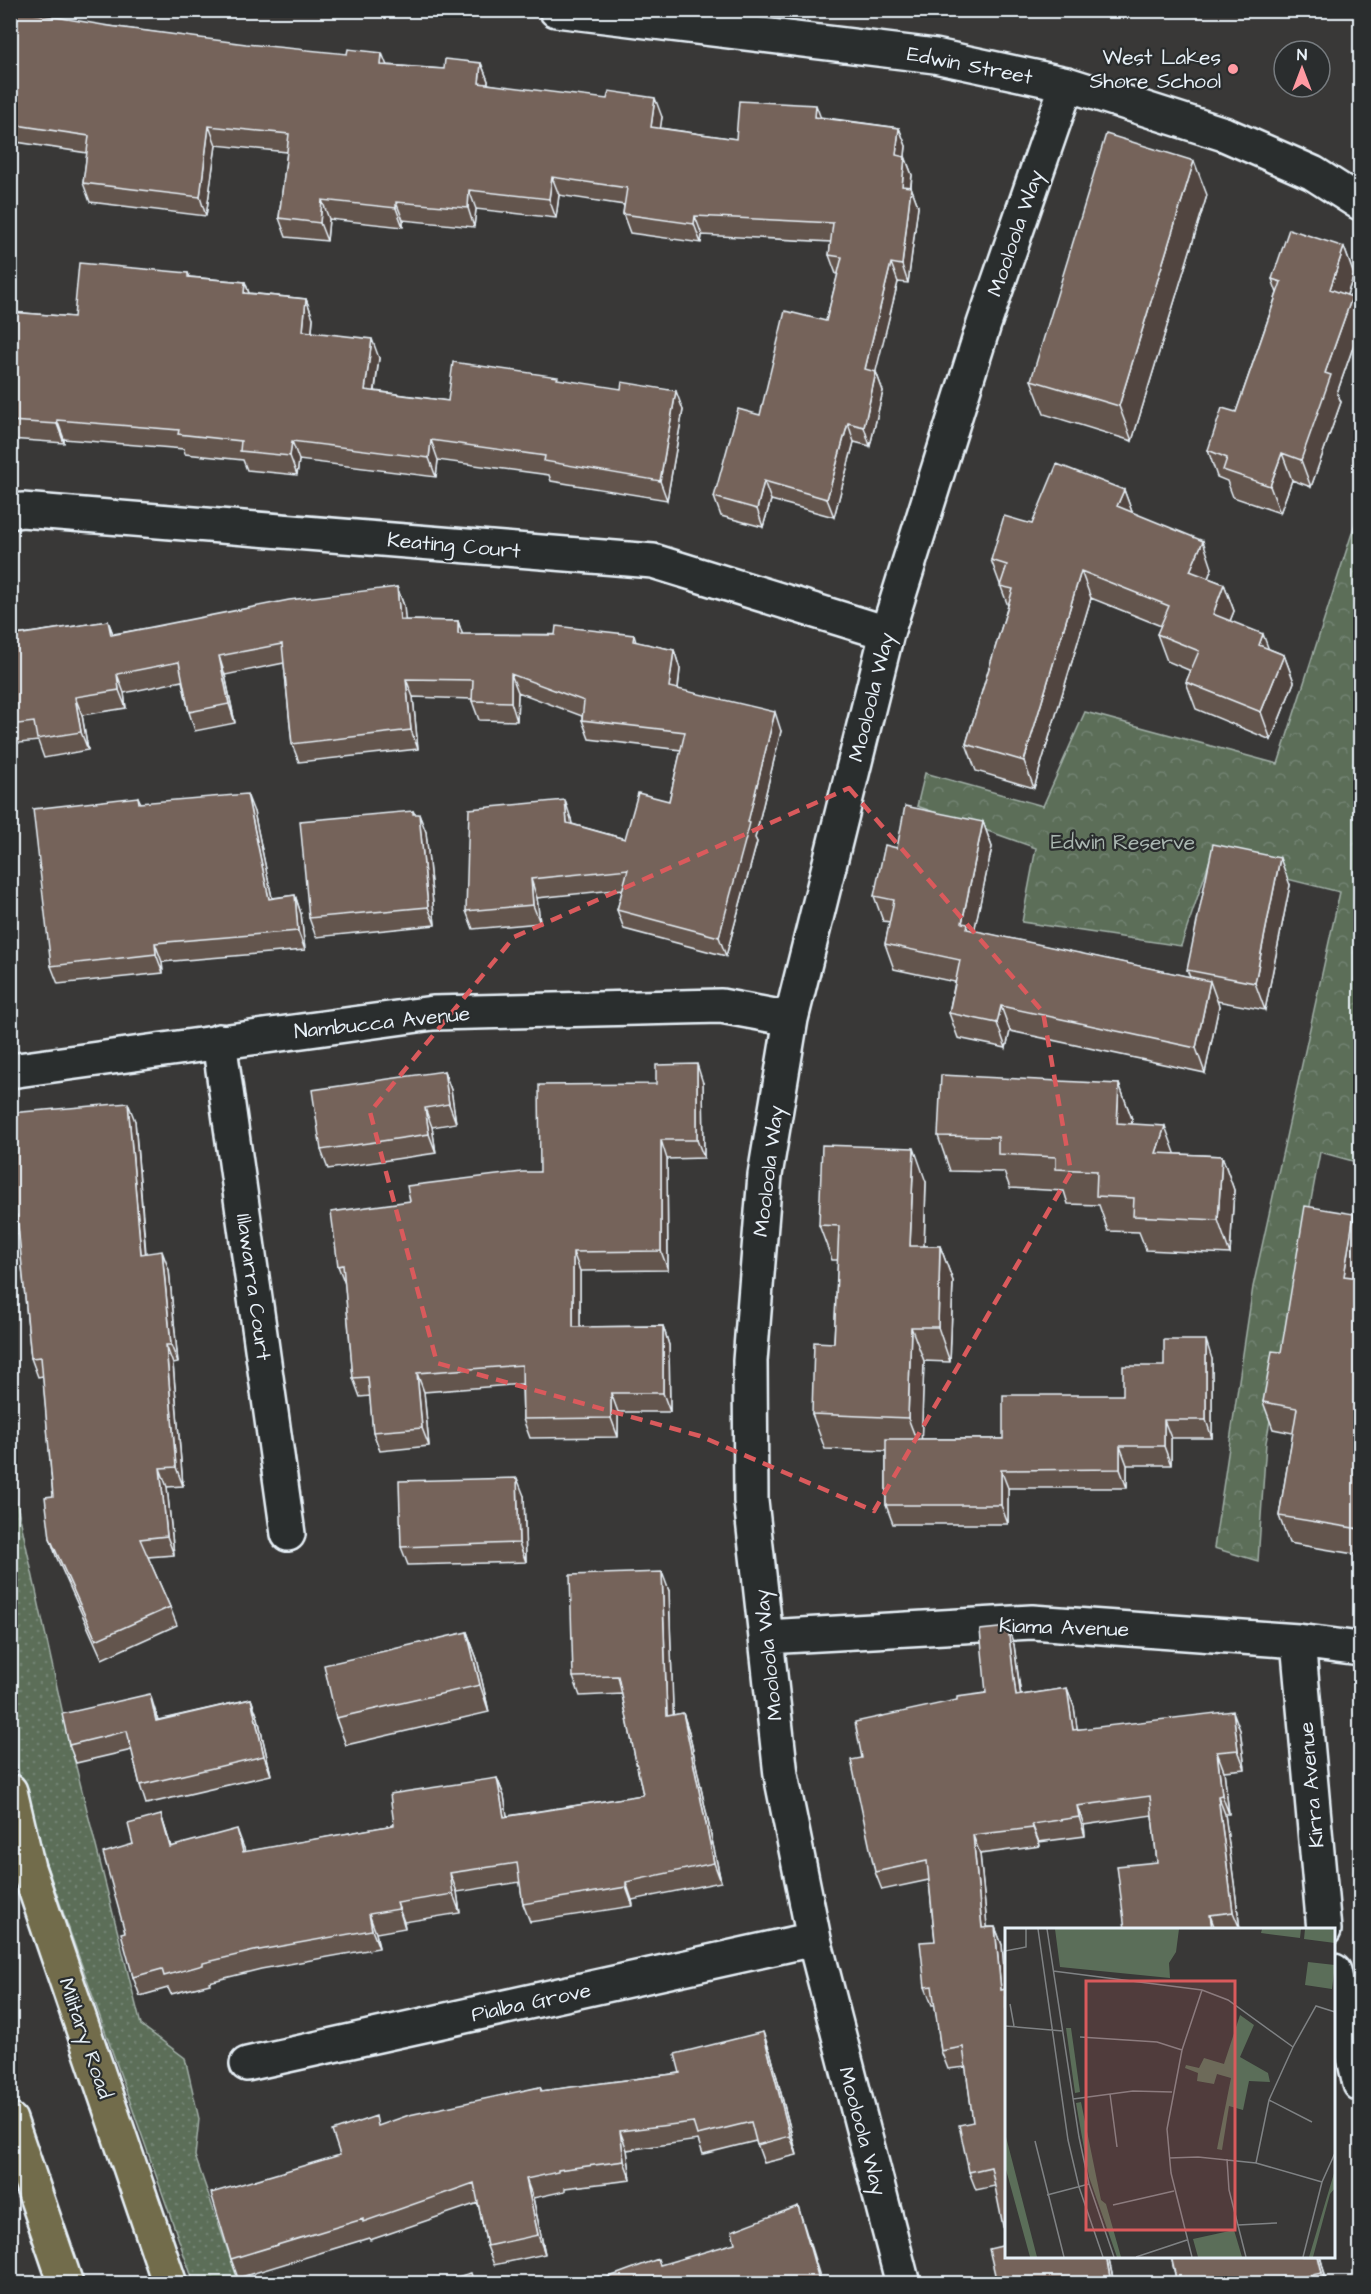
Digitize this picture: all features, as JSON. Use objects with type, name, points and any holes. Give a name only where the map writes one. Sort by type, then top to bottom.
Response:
[{"type":"main road","name":"Military Road","points":[[10,1791],[19,1871],[170,2283]]},
{"type":"main road","points":[[10,2120],[66,2283]]},
{"type":"street","name":"Edwin Street","points":[[556,10],[935,56],[1067,84],[1224,134],[1313,173],[1360,203]]},
{"type":"street","name":"Mooloola Way","points":[[903,2283],[814,1939],[781,1775],[751,1501],[750,1360],[765,1175],[791,1019],[887,633],[984,324],[1067,84]]},
{"type":"street","name":"Keating Court","points":[[10,512],[45,512],[653,561],[887,633]]},
{"type":"street","name":"Nambucca Avenue","points":[[10,1071],[433,1012],[721,1006],[791,1019]]},
{"type":"street","name":"Illawarra Court","points":[[219,1041],[288,1534]]},
{"type":"street","name":"Kiama Avenue","points":[[766,1637],[1032,1622],[1298,1641],[1360,1649]]},
{"type":"street","name":"Kirra Avenue","points":[[1298,1641],[1324,1928]]},
{"type":"street","name":"Pialba Grove","points":[[247,2064],[814,1939]]},
{"type":"street","points":[[1335,1975],[1360,2084]]},
{"type":"highlighted area","points":[[849,788],[1043,1012],[1071,1172],[874,1511],[700,1436],[437,1363],[370,1112],[514,937]]},
{"type":"green space","name":"Edwin Reserve","points":[[1360,508],[1360,1163],[1320,1152],[1266,1442],[1258,1561],[1214,1548],[1253,1287],[1340,892],[1210,860],[1181,946],[1022,922],[1036,848],[917,806],[925,773],[1043,806],[1085,712],[1278,764]]},
{"type":"green space","points":[[10,1472],[64,1719],[141,2025],[185,2058],[199,2119],[195,2156],[239,2283],[194,2283],[27,1810],[10,1735]]},
{"type":"building","points":[[14,10],[109,26],[246,44],[347,54],[348,49],[382,53],[381,65],[444,69],[445,59],[481,63],[479,83],[607,99],[609,91],[655,98],[651,127],[736,139],[739,101],[816,105],[815,117],[899,128],[896,155],[905,157],[902,186],[911,187],[902,265],[891,263],[865,369],[876,372],[864,427],[848,423],[827,499],[764,481],[757,509],[714,497],[738,409],[760,415],[785,311],[826,321],[842,257],[829,255],[833,223],[695,216],[694,224],[623,214],[627,188],[552,177],[549,199],[469,190],[468,208],[396,202],[396,208],[322,200],[320,223],[279,218],[289,134],[209,126],[200,197],[83,183],[89,136],[10,124],[10,29]]},
{"type":"building","points":[[1106,134],[1194,161],[1119,406],[1031,380]]},
{"type":"building","points":[[1289,229],[1344,247],[1330,289],[1352,297],[1325,373],[1331,375],[1301,460],[1282,453],[1270,486],[1223,470],[1227,458],[1208,450],[1222,408],[1236,412],[1281,282],[1272,279]]},
{"type":"building","points":[[79,263],[188,273],[188,277],[245,282],[244,293],[306,299],[303,331],[372,339],[365,390],[448,401],[453,362],[558,377],[557,379],[621,389],[622,382],[676,391],[660,481],[544,461],[545,456],[431,440],[429,458],[292,441],[290,456],[240,451],[241,441],[178,434],[179,430],[57,420],[57,424],[10,421],[10,312],[74,317]]},
{"type":"building","points":[[1057,464],[1124,490],[1117,506],[1203,541],[1190,571],[1224,584],[1213,614],[1263,634],[1259,645],[1284,655],[1261,712],[1186,682],[1199,651],[1157,634],[1169,606],[1081,571],[1024,761],[966,744],[1013,589],[1000,586],[1007,565],[991,560],[1004,516],[1032,524]]},
{"type":"building","points":[[397,587],[400,620],[458,621],[458,634],[555,635],[556,626],[634,635],[633,641],[674,650],[669,687],[775,712],[748,822],[750,823],[719,937],[617,910],[628,869],[531,879],[533,905],[466,911],[469,809],[565,800],[567,823],[625,839],[638,793],[669,801],[685,732],[582,720],[584,701],[511,674],[511,702],[472,701],[473,680],[406,679],[411,730],[292,744],[282,644],[219,656],[229,704],[189,712],[179,662],[117,674],[119,690],[75,697],[81,732],[37,739],[34,722],[10,725],[10,636],[108,621],[111,635],[289,600]]},
{"type":"building","points":[[247,794],[269,899],[295,895],[298,931],[155,943],[156,954],[51,966],[33,809],[138,797],[139,803]]},
{"type":"building","points":[[905,806],[983,822],[962,923],[968,924],[967,929],[1210,981],[1196,1048],[1001,1006],[997,1023],[949,1013],[960,960],[885,944],[894,900],[874,896],[885,845],[897,848]]},
{"type":"building","points":[[413,811],[413,814],[419,814],[428,907],[309,918],[300,821]]},
{"type":"building","points":[[1213,844],[1280,858],[1255,983],[1187,970]]},
{"type":"building","points":[[697,1064],[697,1140],[661,1140],[661,1251],[573,1252],[573,1327],[663,1326],[663,1393],[611,1393],[611,1418],[523,1419],[522,1365],[417,1373],[422,1428],[373,1432],[368,1377],[353,1378],[343,1265],[338,1266],[331,1212],[410,1201],[407,1186],[522,1172],[540,1172],[539,1085],[656,1084],[656,1065]]},
{"type":"building","points":[[444,1071],[449,1104],[425,1108],[429,1134],[321,1150],[312,1090]]},
{"type":"building","points":[[941,1075],[1119,1084],[1117,1123],[1165,1126],[1156,1153],[1222,1156],[1218,1220],[1133,1216],[1134,1198],[1096,1196],[1097,1171],[1056,1169],[1056,1157],[998,1154],[998,1137],[938,1136]]},
{"type":"building","points":[[128,1103],[141,1254],[162,1251],[171,1345],[166,1345],[176,1467],[160,1468],[167,1536],[140,1539],[170,1607],[96,1640],[50,1538],[45,1497],[53,1496],[41,1357],[31,1358],[17,1215],[10,1216],[10,1113]]},
{"type":"building","points":[[822,1145],[914,1148],[910,1246],[940,1246],[938,1327],[911,1327],[908,1418],[812,1414],[814,1342],[834,1343],[839,1226],[819,1225]]},
{"type":"building","points":[[1305,1206],[1354,1214],[1344,1276],[1360,1278],[1360,1529],[1279,1516],[1297,1408],[1263,1402],[1272,1351],[1281,1352]]},
{"type":"building","points":[[1164,1340],[1206,1340],[1206,1420],[1164,1420],[1164,1446],[1120,1446],[1120,1469],[1001,1470],[1001,1505],[886,1505],[886,1439],[1003,1439],[1003,1395],[1123,1395],[1123,1366],[1164,1366]]},
{"type":"building","points":[[517,1478],[519,1543],[401,1547],[399,1481]]},
{"type":"building","points":[[662,1572],[667,1716],[683,1713],[714,1863],[626,1882],[626,1887],[523,1904],[517,1863],[450,1873],[453,1894],[397,1903],[399,1909],[369,1914],[372,1930],[254,1951],[203,1963],[203,1965],[164,1976],[162,1969],[133,1977],[121,1933],[125,1932],[103,1853],[133,1844],[128,1824],[161,1815],[170,1847],[237,1829],[243,1852],[394,1825],[390,1794],[497,1778],[504,1817],[643,1795],[618,1676],[573,1677],[570,1575]]},
{"type":"building","points":[[1008,1627],[1016,1696],[1067,1688],[1073,1730],[1233,1711],[1238,1750],[1217,1752],[1222,1795],[1218,1796],[1233,1912],[1210,1915],[1212,1928],[1125,1928],[1117,1866],[1157,1862],[1150,1796],[1077,1806],[1079,1817],[1032,1824],[1033,1828],[973,1835],[982,1928],[995,1927],[1001,1990],[1005,1989],[1005,2236],[991,2167],[969,2172],[959,2125],[973,2122],[963,2047],[941,2051],[932,1986],[925,1987],[920,1942],[935,1941],[927,1861],[875,1872],[851,1760],[862,1758],[855,1722],[957,1700],[957,1697],[986,1693],[980,1630]]},
{"type":"building","points":[[467,1632],[480,1685],[336,1718],[324,1665]]},
{"type":"building","points":[[150,1694],[156,1721],[251,1699],[264,1756],[140,1785],[127,1731],[69,1745],[62,1714]]},
{"type":"building","points":[[1355,1730],[1360,1730],[1360,1812]]},
{"type":"building","points":[[763,2032],[790,2136],[757,2145],[751,2122],[697,2135],[693,2122],[620,2131],[624,2161],[558,2170],[558,2172],[526,2179],[538,2235],[487,2246],[474,2183],[363,2222],[363,2219],[231,2259],[211,2193],[340,2155],[332,2131],[376,2116],[378,2126],[409,2115],[540,2087],[541,2091],[680,2073],[675,2054]]},
{"type":"building","points":[[798,2206],[820,2283],[593,2283],[658,2259],[660,2265],[735,2243],[732,2231]]},
{"type":"building","points":[[1005,2245],[1005,2258],[1106,2258],[1110,2277],[1081,2283],[997,2283],[989,2249]]},
{"type":"building","points":[[1171,2258],[1318,2258],[1322,2273],[1274,2283],[1177,2283]]},
{"type":"building","points":[[471,2273],[474,2283],[437,2283]]},
{"type":"place","name":"West Lakes Shore School","points":[[1233,69]]}]
